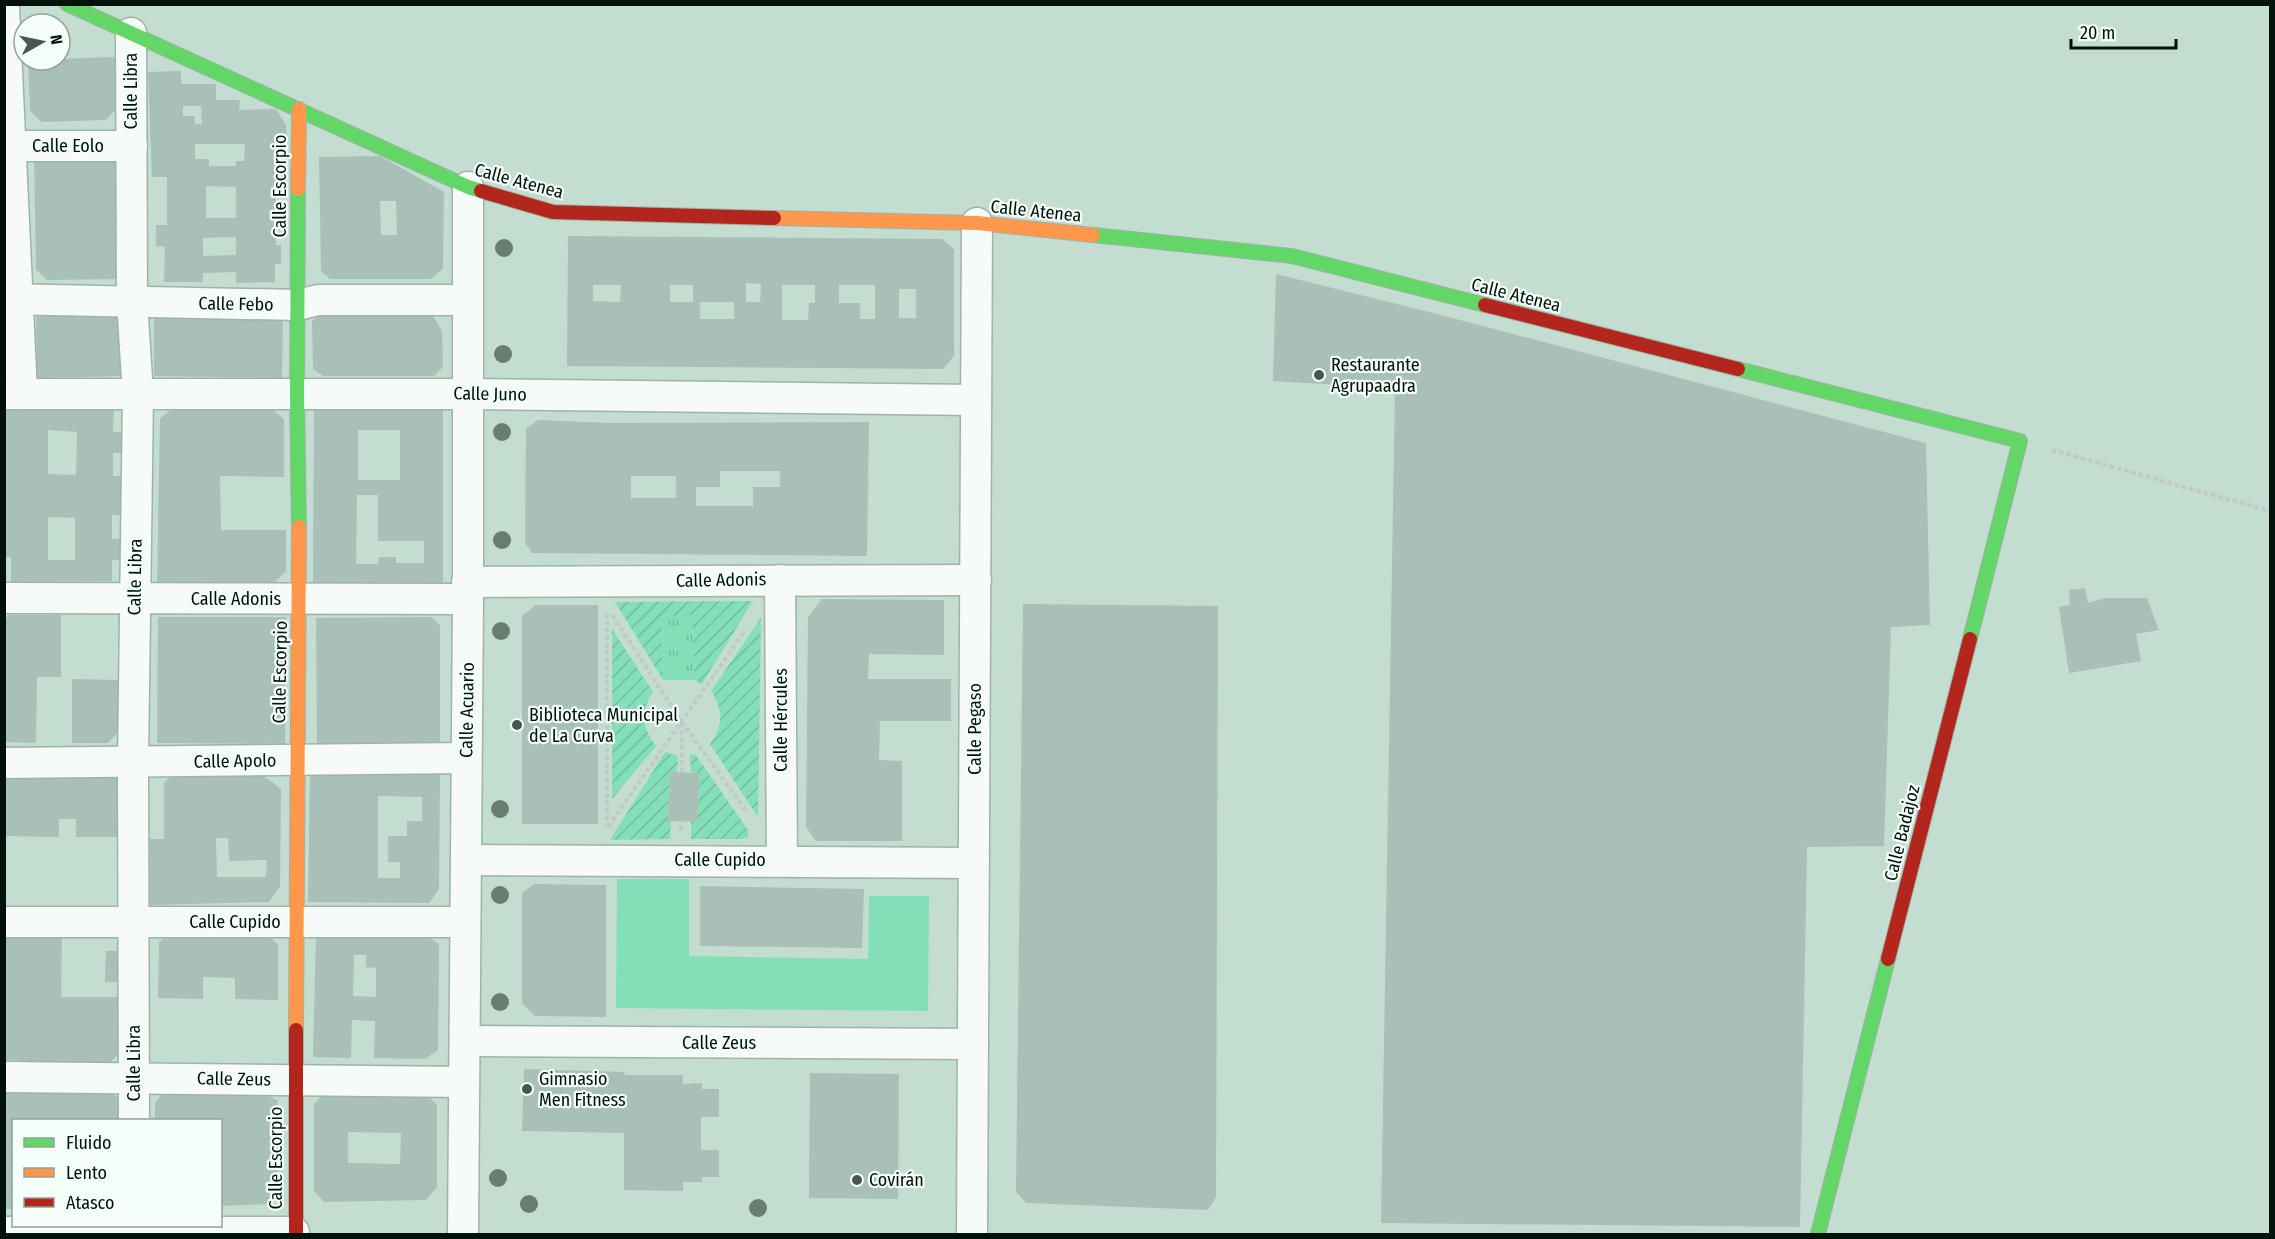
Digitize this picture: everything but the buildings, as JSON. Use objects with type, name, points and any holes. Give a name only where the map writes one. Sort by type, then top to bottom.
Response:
[{"type":"street","name":"Calle Atenea","points":[[67,4],[468,186],[553,212],[977,223],[1292,256],[2020,441]]},
{"type":"street","points":[[4,6],[13,394]]},
{"type":"street","name":"Calle Libra","points":[[131,33],[132,302],[138,395],[133,762],[134,1119]]},
{"type":"street","name":"Calle Escorpio","points":[[295,1233],[296,760],[300,599],[297,394],[299,109]]},
{"type":"street","name":"Calle Eolo","points":[[8,146],[132,146]]},
{"type":"street","name":"Calle Acuario","points":[[463,1234],[468,590],[468,186]]},
{"type":"street","name":"Calle Pegaso","points":[[972,1234],[977,223]]},
{"type":"street","name":"Calle Febo","points":[[11,299],[298,305],[318,300],[467,300]]},
{"type":"street","name":"Calle Juno","points":[[13,394],[468,394],[976,400]]},
{"type":"street","name":"Calle Badajoz","points":[[1818,1234],[2020,441]]},
{"type":"street","name":"Calle Adonis","points":[[4,598],[300,599],[468,590],[780,580],[976,580]]},
{"type":"street","name":"Calle Hércules","points":[[780,580],[782,860]]},
{"type":"street","name":"Calle Apolo","points":[[4,763],[466,758]]},
{"type":"street","name":"Calle Cupido","points":[[466,860],[974,862]]},
{"type":"street","name":"Calle Cupido","points":[[4,922],[465,922]]},
{"type":"street","name":"Calle Zeus","points":[[465,1041],[972,1044]]},
{"type":"street","name":"Calle Zeus","points":[[4,1077],[464,1082]]},
{"type":"street","points":[[4,1232],[295,1233]]},
{"type":"path","points":[[2020,441],[2271,511]]},
{"type":"path","points":[[607,828],[607,609],[682,722],[749,814]]},
{"type":"path","points":[[585,860],[747,627]]},
{"type":"path","points":[[682,722],[682,772]]},
{"type":"green space","points":[[753,601],[702,684],[694,680],[692,615],[661,616],[663,680],[615,602]]},
{"type":"green space","points":[[661,615],[692,615],[694,680],[663,680]]},
{"type":"green space","points":[[761,618],[758,817],[710,744],[717,731],[720,718],[718,705],[711,691]]},
{"type":"green space","points":[[612,629],[653,692],[646,706],[644,719],[648,733],[656,746],[612,799]]},
{"type":"green space","points":[[665,752],[678,756],[677,772],[670,772],[668,820],[671,821],[670,839],[610,840]]},
{"type":"green space","points":[[695,754],[748,830],[748,837],[744,839],[691,839],[691,822],[697,821],[700,773],[691,772],[690,755]]},
{"type":"green space","points":[[617,879],[689,879],[689,956],[868,959],[869,896],[929,896],[928,1011],[616,1008]]},
{"type":"traffic: fast","points":[[67,4],[481,191]]},
{"type":"traffic: fast","points":[[298,189],[299,527]]},
{"type":"traffic: fast","points":[[1093,235],[1292,256],[1485,305]]},
{"type":"traffic: fast","points":[[1738,369],[2020,441],[1970,639]]},
{"type":"traffic: fast","points":[[1818,1234],[1888,959]]},
{"type":"traffic: slow","points":[[298,189],[299,109]]},
{"type":"traffic: slow","points":[[774,218],[977,223],[1093,235]]},
{"type":"traffic: slow","points":[[296,1030],[299,527]]},
{"type":"traffic: jam","points":[[481,191],[553,212],[774,218]]},
{"type":"traffic: jam","points":[[1485,305],[1738,369]]},
{"type":"traffic: jam","points":[[1888,959],[1970,639]]},
{"type":"traffic: jam","points":[[296,1030],[296,1234]]},
{"type":"place","name":"Restaurante Agrupaadra","points":[[1319,375]]},
{"type":"place","name":"Biblioteca Municipal de La Curva","points":[[517,725]]},
{"type":"place","name":"Gimnasio Men Fitness","points":[[527,1089]]},
{"type":"place","name":"Covirán","points":[[857,1180]]}]
